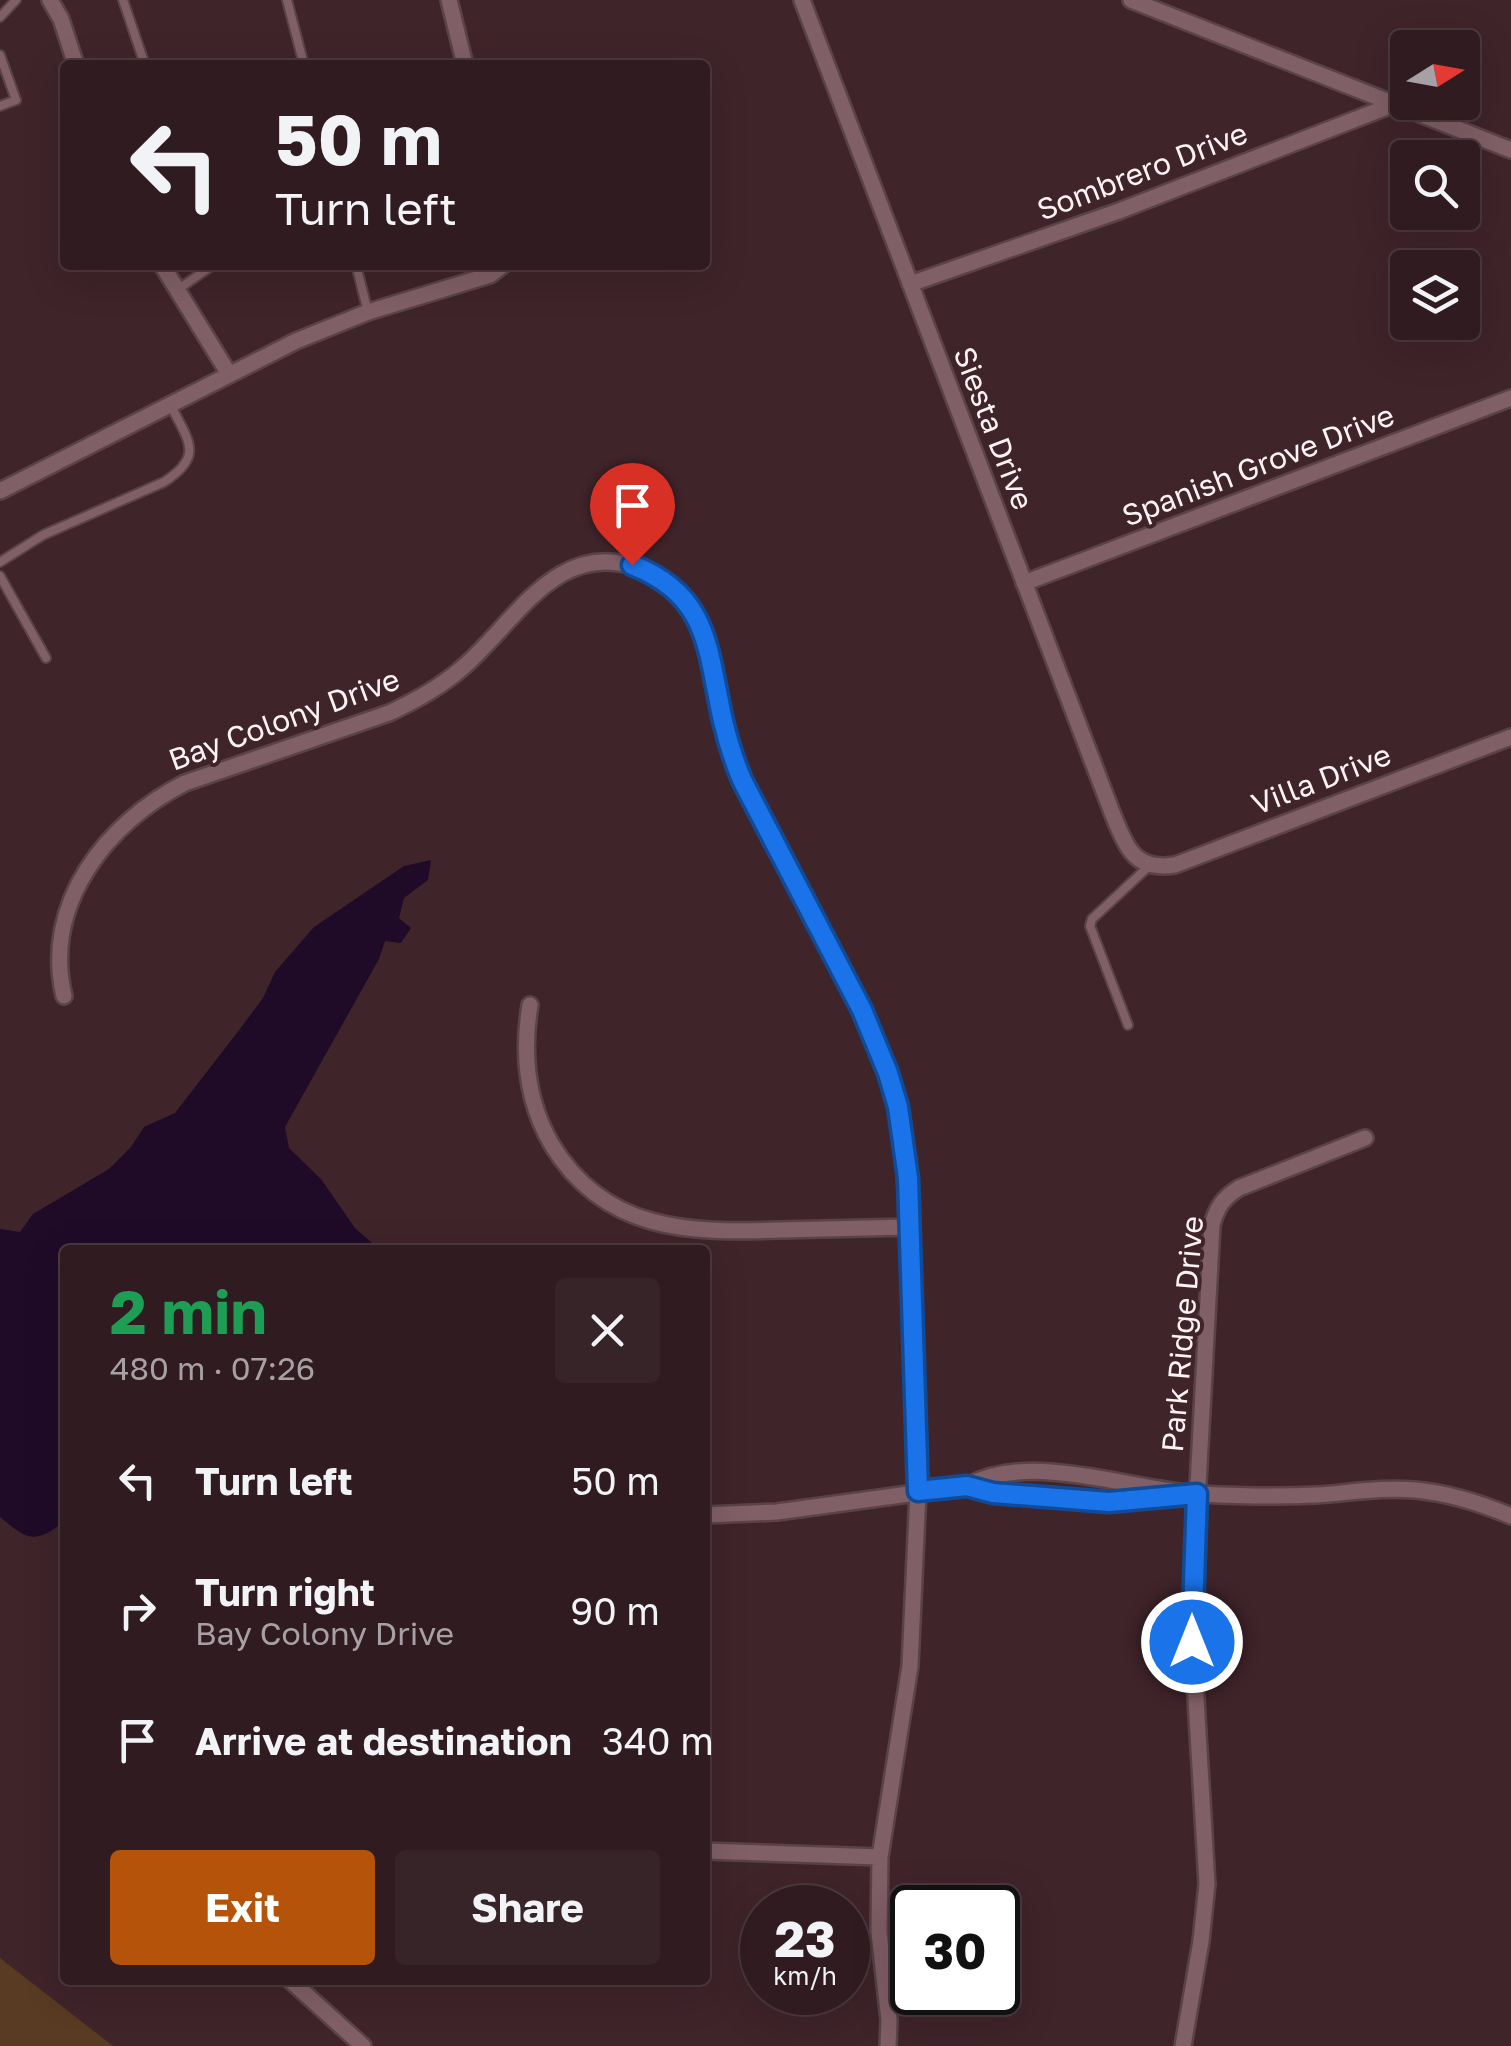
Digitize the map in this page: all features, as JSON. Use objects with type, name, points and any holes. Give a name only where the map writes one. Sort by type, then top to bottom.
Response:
[{"type":"street","points":[[50,0],[61,18],[74,60]]},
{"type":"street","points":[[449,0],[464,60]]},
{"type":"street","name":"Siesta Drive","points":[[802,0],[1121,835],[1130,851],[1150,866]]},
{"type":"street","points":[[1131,0],[1390,104]]},
{"type":"street","name":"Sombrero Drive","points":[[910,284],[1119,211],[1390,106]]},
{"type":"street","points":[[1432,120],[1511,150]]},
{"type":"street","points":[[165,270],[229,374]]},
{"type":"street","points":[[0,492],[229,374],[368,312],[496,270]]},
{"type":"street","name":"Spanish Grove Drive","points":[[1024,584],[1511,398]]},
{"type":"street","name":"Bay Colony Drive","points":[[64,996],[58,953],[67,911],[87,868],[139,809],[185,782],[389,713],[416,700],[464,667],[522,605],[560,574],[582,565],[632,565],[667,582],[694,610],[705,635],[730,750],[876,1041],[898,1107],[904,1142],[918,1491],[910,1666],[880,1857],[880,1932],[888,2046]]},
{"type":"street","name":"Villa Drive","points":[[1150,866],[1175,865],[1204,855],[1511,736]]},
{"type":"street","points":[[530,1005],[526,1059],[538,1118],[574,1174],[609,1203],[653,1223],[704,1231],[910,1227]]},
{"type":"street","name":"Park Ridge Drive","points":[[1183,2046],[1207,1884],[1192,1642],[1208,1281],[1216,1210],[1224,1197],[1239,1188],[1364,1138]]},
{"type":"street","points":[[967,1486],[1000,1474],[1061,1475],[1108,1478],[1197,1494]]},
{"type":"street","points":[[1060,1498],[1061,1475]]},
{"type":"street","points":[[710,1515],[777,1512],[967,1486],[993,1493],[1109,1502],[1197,1494],[1312,1495],[1412,1490],[1463,1498],[1511,1516]]},
{"type":"street","points":[[710,1851],[880,1857]]},
{"type":"street","points":[[296,1985],[363,2046]]},
{"type":"lane","points":[[0,17],[16,0]]},
{"type":"lane","points":[[123,0],[142,60]]},
{"type":"lane","points":[[287,0],[303,60]]},
{"type":"lane","points":[[0,55],[16,100],[0,106]]},
{"type":"lane","points":[[176,290],[206,270]]},
{"type":"lane","points":[[357,270],[368,312]]},
{"type":"lane","points":[[0,562],[42,535],[164,482],[182,470],[191,457],[190,443],[169,404]]},
{"type":"lane","points":[[0,576],[46,658]]},
{"type":"lane","points":[[1128,1024],[1090,926],[1092,918],[1150,866]]},
{"type":"shaded area","points":[[431,860],[428,880],[404,898],[399,918],[411,928],[401,943],[385,941],[379,959],[285,1127],[289,1148],[321,1179],[355,1228],[374,1245],[60,1245],[60,1524],[38,1536],[18,1531],[0,1517],[0,1229],[20,1232],[33,1214],[109,1169],[144,1127],[175,1113],[263,998],[275,972],[314,927],[404,866]]},
{"type":"shaded area","points":[[0,1958],[113,2046],[0,2046]]},
{"type":"route","points":[[632,565],[656,574],[694,610],[705,635],[730,750],[742,780],[862,1010],[888,1073],[898,1107],[908,1178],[918,1491],[967,1486],[993,1493],[1109,1502],[1197,1494],[1192,1642]]}]
